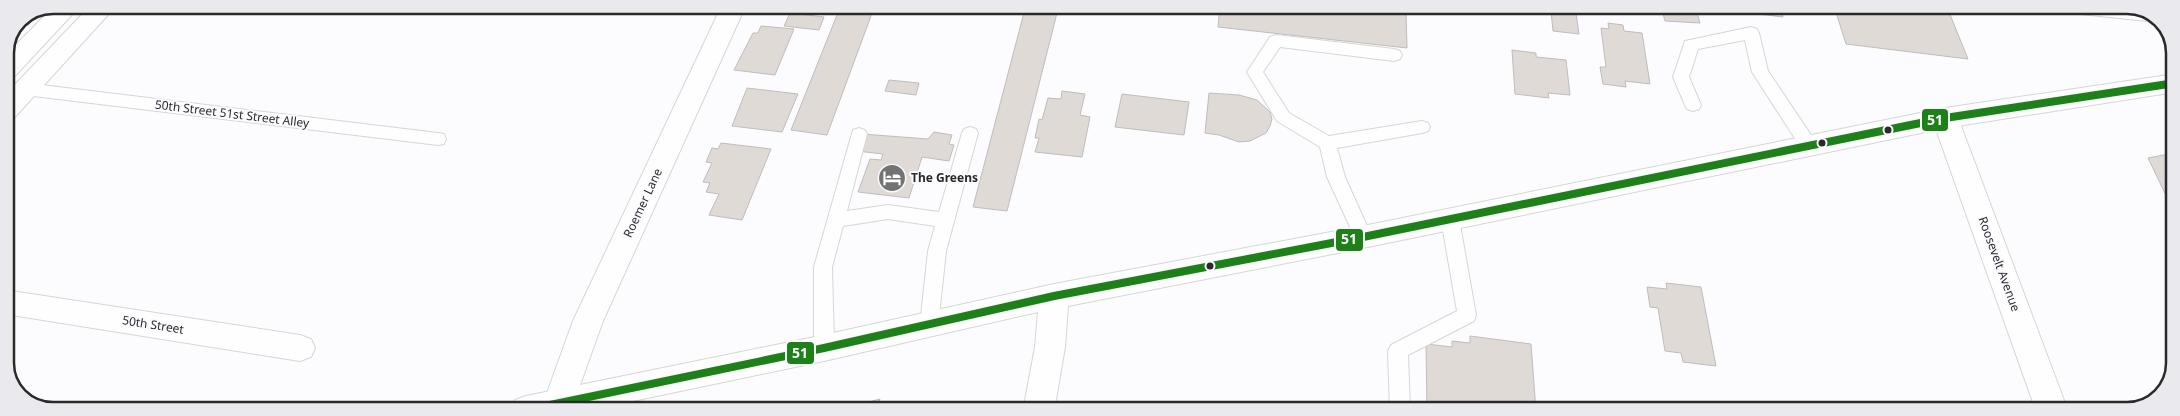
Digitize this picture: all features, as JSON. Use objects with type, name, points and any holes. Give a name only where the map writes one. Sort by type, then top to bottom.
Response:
[{"type":"main road","points":[[14,62],[60,14]]},
{"type":"main road","points":[[14,101],[96,14]]},
{"type":"main road","name":"Roemer Lane","points":[[559,402],[588,321],[730,14]]},
{"type":"main road","points":[[568,402],[824,348],[1054,296],[1363,237],[1945,118],[2166,84]]},
{"type":"main road","name":"Roosevelt Avenue","points":[[1945,118],[2049,402]]},
{"type":"main road","points":[[1040,402],[1050,347],[1054,296]]},
{"type":"main road","name":"50th Street","points":[[14,303],[300,348]]},
{"type":"lane","points":[[1692,105],[1681,76],[1691,45],[1751,33],[1760,72],[1809,146]]},
{"type":"lane","points":[[1394,55],[1276,41],[1255,72],[1283,117],[1327,143],[1422,127]]},
{"type":"lane","name":"50th Street 51st Street Alley","points":[[25,89],[438,139]]},
{"type":"lane","points":[[929,325],[937,252],[970,133]]},
{"type":"lane","points":[[824,348],[823,267],[859,134]]},
{"type":"lane","points":[[1327,143],[1336,177],[1363,237]]},
{"type":"lane","points":[[835,220],[888,212],[946,220]]},
{"type":"lane","points":[[1400,402],[1398,351],[1467,315],[1450,219]]},
{"type":"building","points":[[790,14],[824,17],[819,30],[784,26]]},
{"type":"building","points":[[837,14],[872,14],[827,135],[791,130]]},
{"type":"building","points":[[1024,14],[1057,14],[1007,211],[973,207]]},
{"type":"building","points":[[1219,14],[1406,14],[1407,48],[1218,27]]},
{"type":"building","points":[[1551,14],[1576,14],[1579,34],[1553,31]]},
{"type":"building","points":[[1663,14],[1697,14],[1700,23],[1665,21]]},
{"type":"building","points":[[1758,14],[1782,14],[1783,17]]},
{"type":"building","points":[[1837,14],[1950,14],[1968,59],[1846,44]]},
{"type":"building","points":[[1608,23],[1623,25],[1624,31],[1642,33],[1650,84],[1625,81],[1626,87],[1603,84],[1600,67],[1606,67],[1601,28],[1609,29]]},
{"type":"building","points":[[761,26],[794,29],[775,75],[734,70],[753,33],[758,33]]},
{"type":"building","points":[[1512,50],[1536,53],[1536,57],[1566,60],[1570,95],[1548,93],[1549,98],[1515,94]]},
{"type":"building","points":[[889,80],[919,83],[916,95],[885,91]]},
{"type":"building","points":[[747,88],[798,94],[782,132],[732,126]]},
{"type":"building","points":[[1062,91],[1085,94],[1080,115],[1090,117],[1082,157],[1035,152],[1039,138],[1035,138],[1039,119],[1042,120],[1048,98],[1061,99]]},
{"type":"building","points":[[1209,93],[1239,95],[1257,100],[1270,112],[1272,119],[1266,133],[1250,141],[1239,142],[1219,135],[1205,133]]},
{"type":"building","points":[[1122,94],[1189,102],[1184,135],[1115,127]]},
{"type":"building","points":[[934,132],[952,135],[949,144],[954,145],[949,161],[922,157],[909,198],[858,192],[870,159],[881,160],[883,154],[857,151],[862,134],[928,139]]},
{"type":"building","points":[[721,143],[771,149],[742,220],[709,215],[719,194],[706,192],[710,183],[703,182],[712,163],[706,162],[712,148],[718,149]]},
{"type":"building","points":[[2166,155],[2166,195],[2148,158]]},
{"type":"building","points":[[1666,283],[1701,287],[1716,366],[1683,362],[1681,353],[1665,351],[1658,308],[1650,307],[1647,287],[1667,289]]},
{"type":"building","points":[[1470,336],[1531,344],[1535,402],[1427,402],[1426,344],[1452,347],[1452,341],[1470,343]]},
{"type":"transit line","name":"51","points":[[564,402],[824,348],[1054,296],[1363,237],[1945,118],[2166,84]]},
{"type":"place","name":"The Greens","points":[[892,178]]}]
